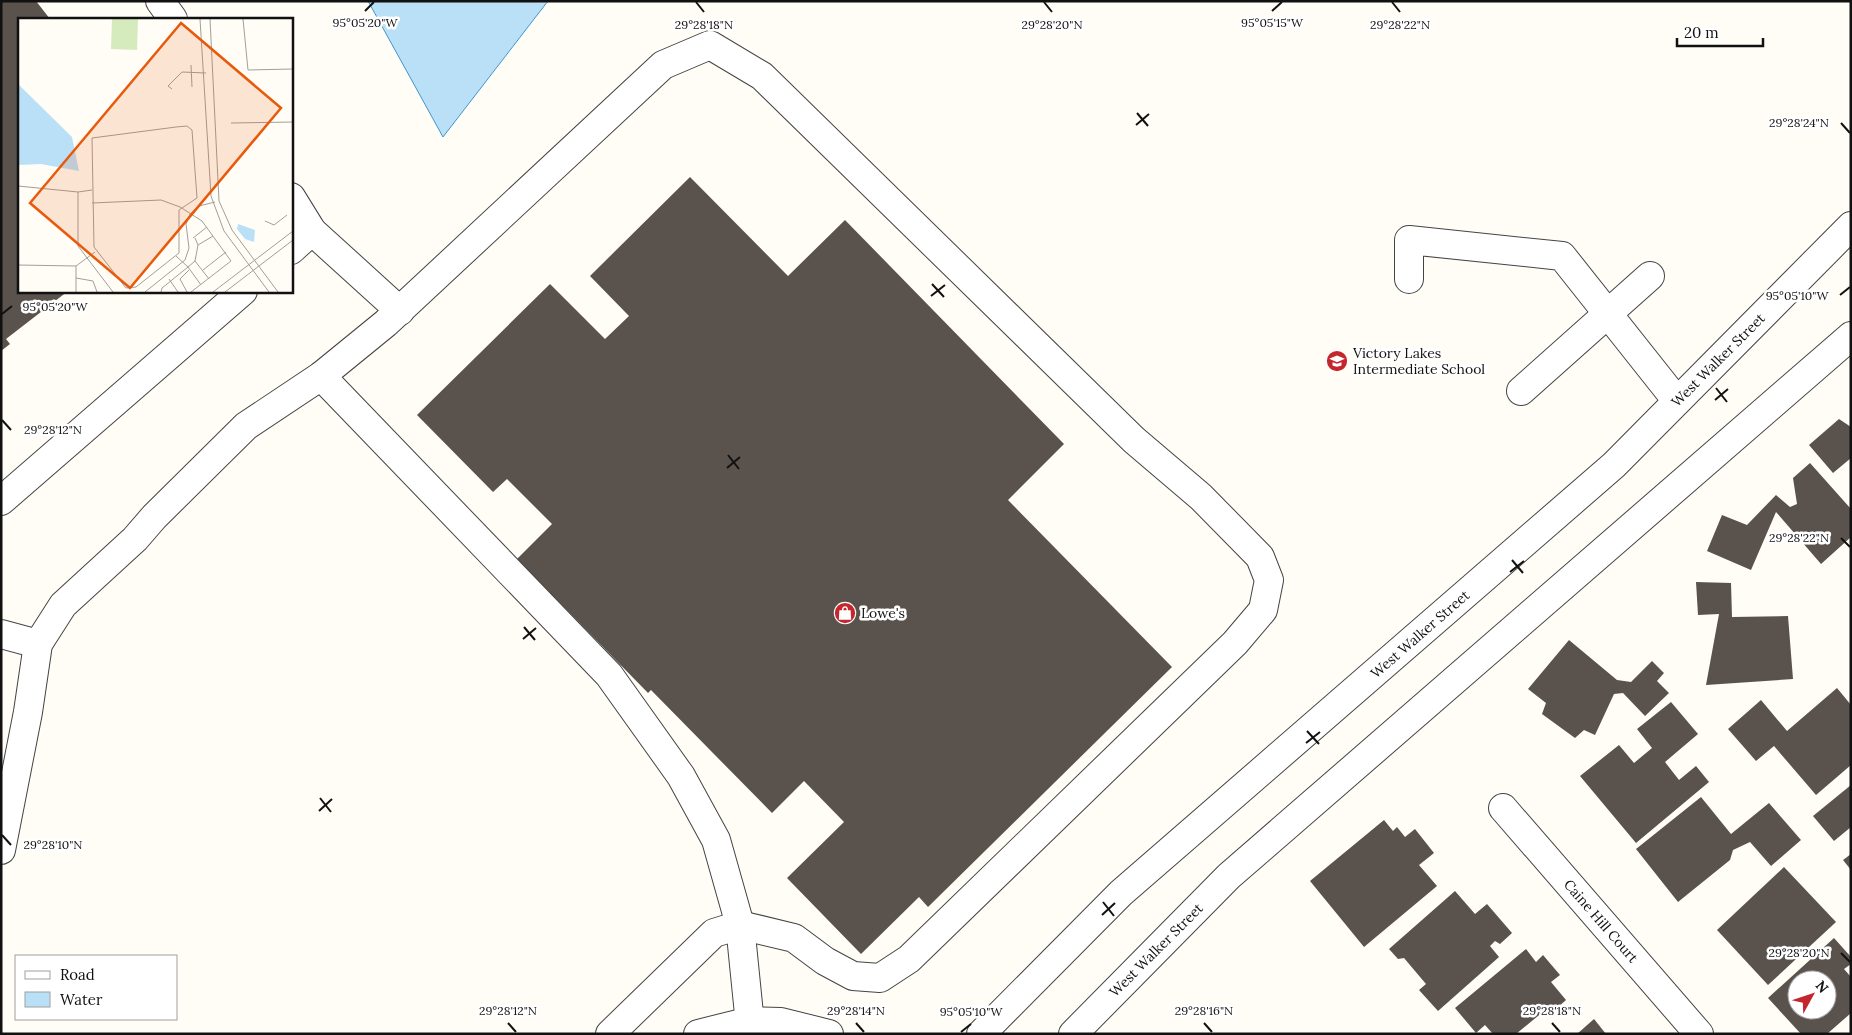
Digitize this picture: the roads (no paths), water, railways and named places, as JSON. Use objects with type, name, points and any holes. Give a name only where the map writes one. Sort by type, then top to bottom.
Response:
[{"type":"street","points":[[160,1],[172,18]]},
{"type":"street","points":[[1,850],[28,712],[38,644],[63,605],[135,539],[154,517],[246,426],[321,376],[400,311],[663,65],[710,45],[762,76],[1134,440],[1201,498],[1260,558],[1269,580],[1263,610],[1235,643],[909,959],[880,978],[853,976],[825,961],[794,938],[740,925],[714,933],[610,1034]]},
{"type":"street","points":[[292,199],[312,231],[400,311]]},
{"type":"street","name":"West Walker Street","points":[[981,1034],[1121,893],[1614,465],[1851,226]]},
{"type":"street","points":[[292,249],[312,231]]},
{"type":"street","points":[[1409,279],[1409,240],[1562,256],[1677,401]]},
{"type":"street","points":[[1521,391],[1650,276]]},
{"type":"street","points":[[1,501],[242,292]]},
{"type":"street","name":"West Walker Street","points":[[1073,1034],[1229,876],[1851,336]]},
{"type":"street","points":[[321,376],[609,675],[681,776],[716,840],[740,925],[751,1027]]},
{"type":"street","points":[[1,634],[38,644]]},
{"type":"street","name":"Caine Hill Court","points":[[1503,808],[1699,1034]]},
{"type":"street","points":[[698,1034],[781,1022],[828,1034]]},
{"type":"water","points":[[368,1],[548,1],[443,137]]},
{"type":"place","name":"Victory Lakes Intermediate School","points":[[1337,361]]},
{"type":"place","name":"Lowe's","points":[[845,613]]}]
